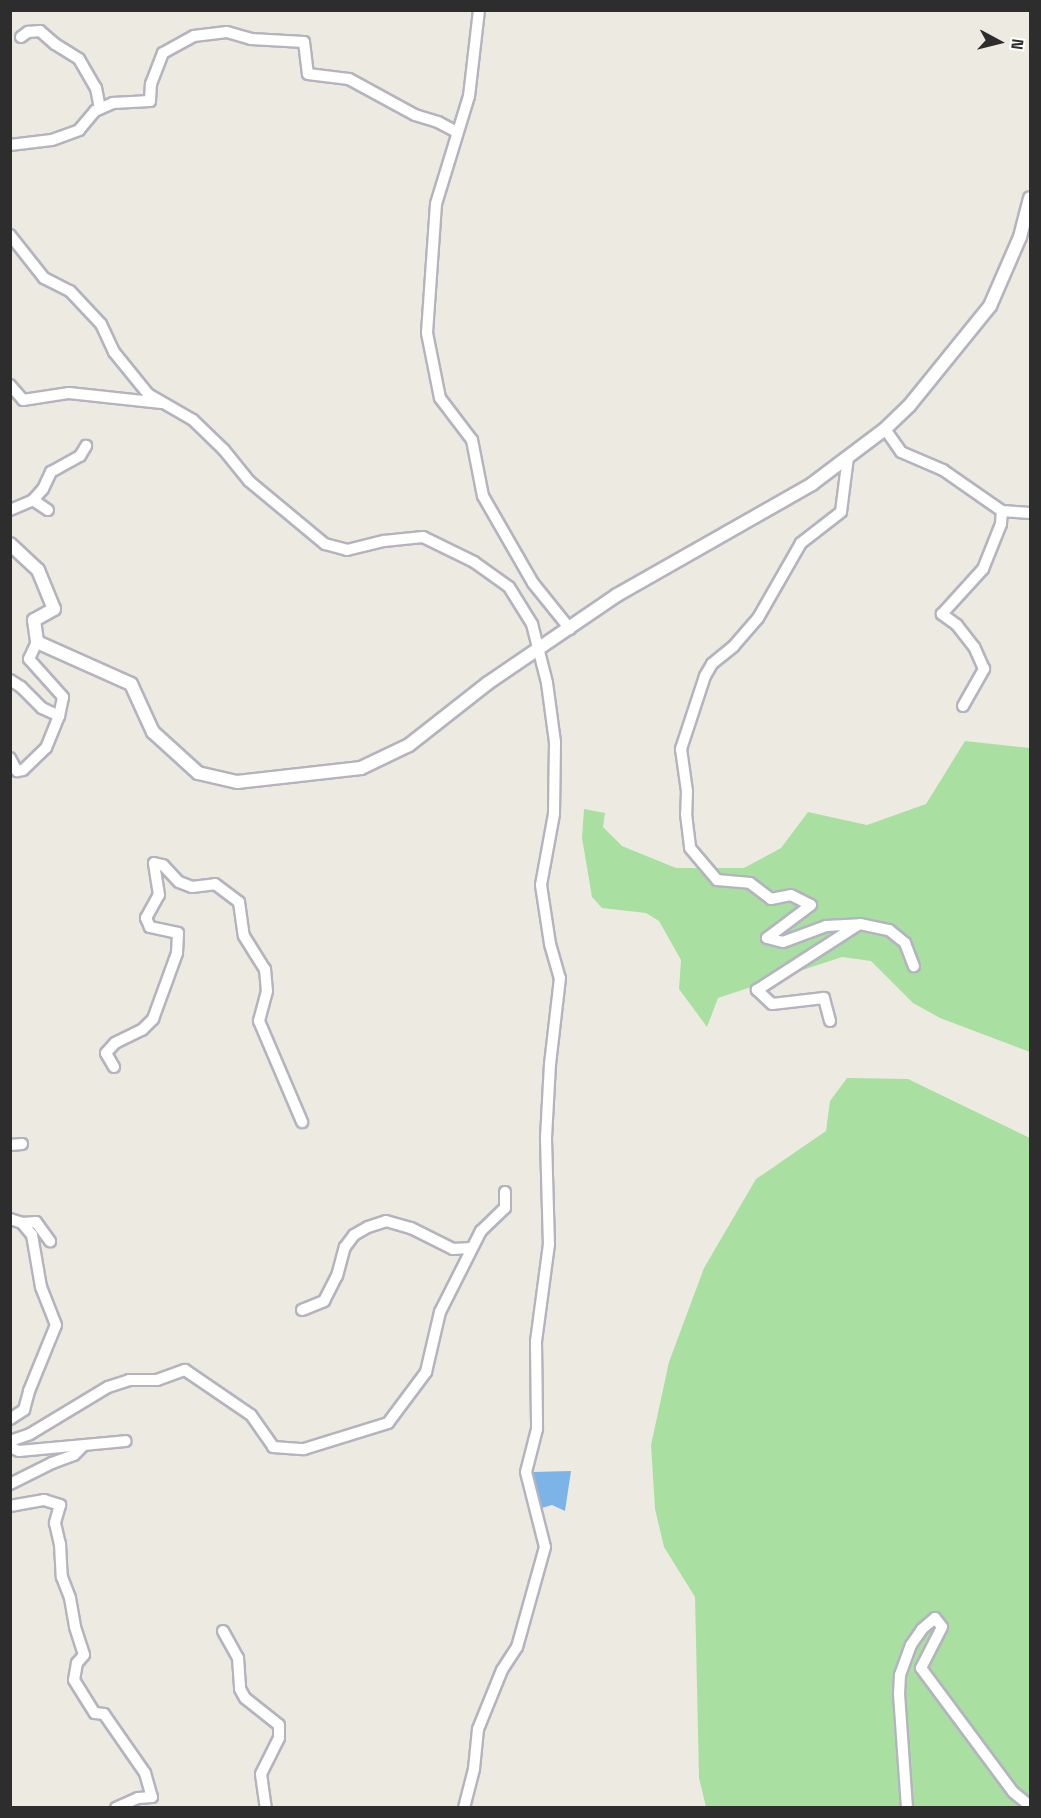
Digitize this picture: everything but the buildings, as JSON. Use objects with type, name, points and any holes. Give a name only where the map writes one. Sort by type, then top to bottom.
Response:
[{"type":"street","points":[[479,10],[469,96],[436,204],[427,333],[440,398],[472,440],[483,496],[533,583],[570,629]]},
{"type":"street","points":[[21,37],[28,32],[40,31],[55,44],[79,59],[96,88],[100,109]]},
{"type":"street","points":[[10,145],[52,140],[80,130],[95,111],[113,104],[150,101],[151,84],[163,53],[195,36],[226,32],[251,39],[304,42],[308,74],[349,79],[415,115],[438,122],[457,132]]},
{"type":"street","points":[[37,642],[131,684],[153,732],[198,773],[237,782],[361,768],[409,745],[488,683],[570,629],[616,595],[812,484],[885,429],[909,406],[990,306],[1020,237],[1030,198]]},
{"type":"street","points":[[10,235],[44,278],[70,291],[101,324],[114,352],[148,394],[193,420],[224,450],[249,481],[325,544],[347,550],[384,541],[423,537],[474,562],[509,587],[532,624],[551,710],[556,780],[554,814],[541,885],[550,944],[560,978],[550,1064],[546,1138],[549,1244],[536,1341],[537,1429],[526,1472],[545,1547],[517,1647],[502,1670],[478,1729],[474,1768],[464,1808]]},
{"type":"street","points":[[10,385],[23,400],[69,393],[163,403]]},
{"type":"street","points":[[885,429],[901,452],[943,470],[1002,511],[1030,513]]},
{"type":"street","points":[[10,510],[33,500],[43,489],[51,472],[80,456],[86,446]]},
{"type":"street","points":[[848,457],[841,512],[801,543],[758,618],[734,646],[712,664],[705,676],[681,749],[685,767],[686,814],[690,848],[717,880],[750,883],[771,899],[792,895],[811,905],[767,938],[783,942],[826,926],[860,924],[890,930],[905,943],[914,966]]},
{"type":"street","points":[[33,500],[48,510]]},
{"type":"street","points":[[963,706],[984,669],[974,647],[957,625],[942,614],[982,569],[1001,524],[1002,511]]},
{"type":"street","points":[[10,544],[38,570],[54,609],[34,620],[37,642],[29,659],[63,697],[59,716],[46,748],[23,770],[17,771],[10,758]]},
{"type":"street","points":[[10,680],[21,687],[42,708],[59,716]]},
{"type":"street","points":[[114,1067],[106,1053],[115,1043],[142,1030],[153,1019],[177,953],[178,933],[150,927],[146,918],[159,895],[154,863],[162,865],[179,882],[192,887],[215,884],[239,902],[244,936],[264,969],[267,991],[259,1021],[302,1122]]},
{"type":"street","points":[[830,1021],[824,998],[772,1004],[757,990],[860,924]]},
{"type":"street","points":[[10,1441],[30,1434],[108,1387],[129,1380],[157,1380],[185,1370],[250,1415],[273,1447],[304,1449],[325,1445],[388,1424],[426,1372],[440,1312],[481,1231],[505,1208],[505,1192]]},
{"type":"street","points":[[10,1219],[22,1223],[36,1222],[50,1241]]},
{"type":"street","points":[[302,1310],[324,1301],[337,1276],[345,1247],[354,1235],[368,1227],[386,1221],[411,1228],[453,1249],[471,1248]]},
{"type":"street","points":[[10,1419],[24,1410],[29,1391],[56,1325],[41,1287],[32,1235],[22,1223]]},
{"type":"street","points":[[10,1447],[19,1451],[126,1441]]},
{"type":"street","points":[[10,1484],[74,1455],[83,1446]]},
{"type":"street","points":[[10,1506],[44,1500],[60,1505],[55,1523],[60,1544],[62,1577],[84,1655],[77,1663],[74,1680],[95,1713],[104,1714],[145,1773],[152,1797],[138,1798],[116,1808]]},
{"type":"street","points":[[907,1808],[899,1694],[900,1675],[911,1645],[922,1629],[935,1618],[942,1628],[921,1668],[1013,1792],[1030,1806]]},
{"type":"street","points":[[223,1631],[238,1658],[240,1689],[245,1698],[279,1725],[279,1737],[261,1774],[266,1808]]},
{"type":"green space","points":[[965,741],[1030,748],[1030,1052],[940,1018],[913,1003],[871,961],[842,957],[718,998],[707,1027],[679,989],[681,960],[659,921],[646,913],[602,908],[592,897],[582,838],[584,809],[605,813],[603,827],[622,846],[676,868],[744,868],[781,848],[808,812],[867,825],[926,804]]},
{"type":"green space","points":[[847,1078],[908,1079],[1030,1138],[1030,1807],[706,1807],[699,1778],[695,1597],[664,1547],[655,1509],[651,1445],[669,1362],[704,1268],[756,1179],[826,1131],[830,1101]]},
{"type":"water","points":[[571,1471],[565,1511],[552,1505],[542,1508],[537,1501],[533,1472]]}]
